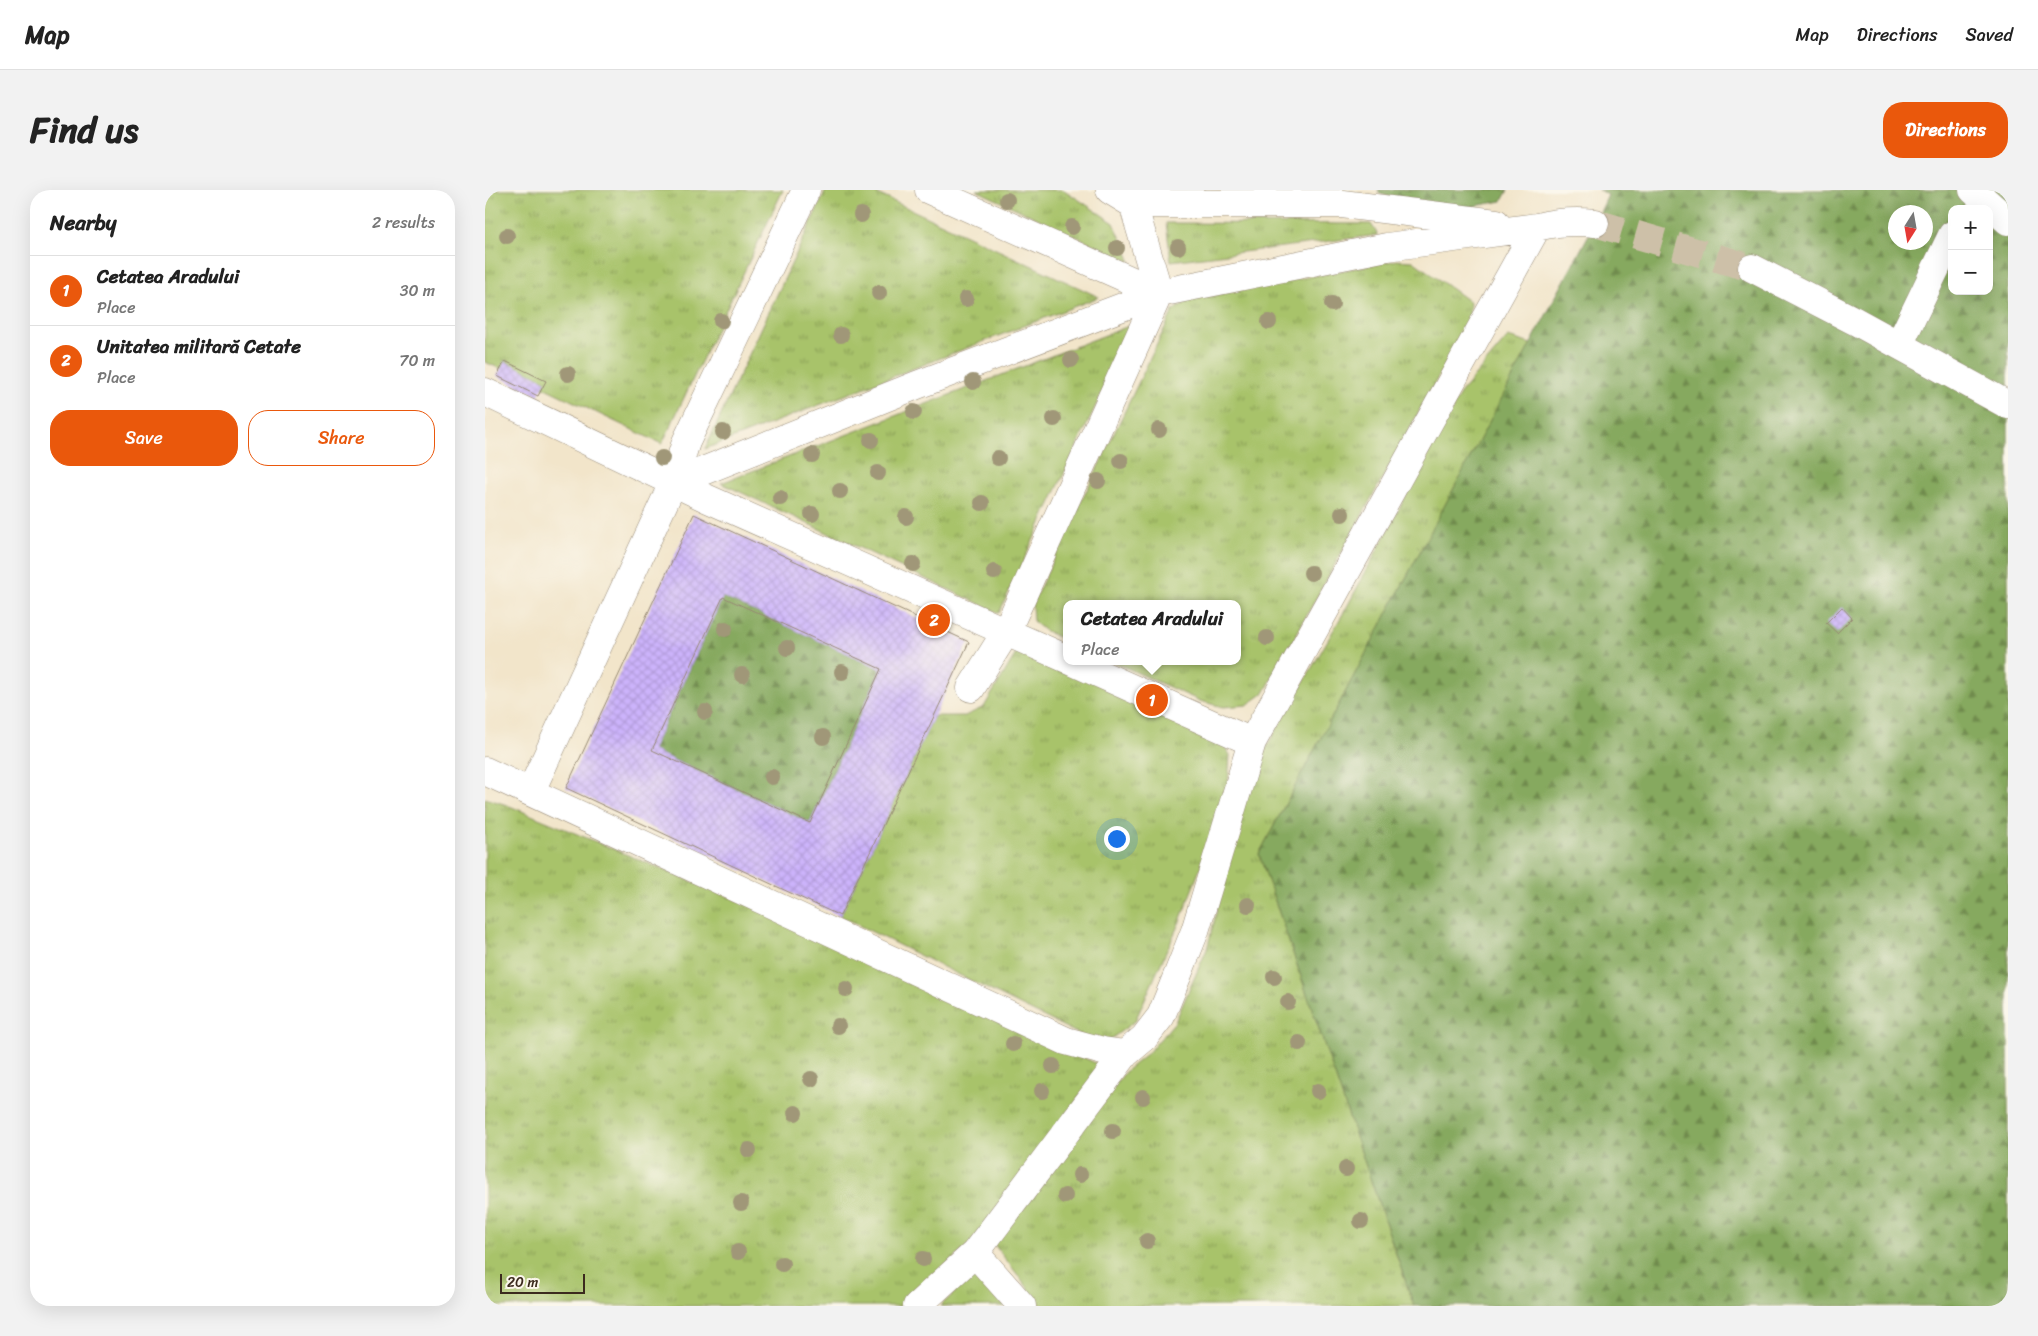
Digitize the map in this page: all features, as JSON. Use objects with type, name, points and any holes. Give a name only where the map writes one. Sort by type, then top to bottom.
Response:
[{"type":"lane","points":[[531,791],[673,482],[687,442],[806,190]]},
{"type":"lane","points":[[929,190],[1159,294]]},
{"type":"lane","points":[[1110,190],[1137,197],[1333,197],[1537,227]]},
{"type":"lane","points":[[1963,205],[1969,190]]},
{"type":"lane","points":[[1973,190],[2008,221]]},
{"type":"lane","points":[[971,688],[1006,632],[1159,294],[1137,197]]},
{"type":"lane","points":[[673,482],[917,385],[1159,294],[1387,247],[1555,223],[1575,221],[1595,223]]},
{"type":"lane","points":[[917,1306],[975,1253],[1125,1054],[1145,1038],[1161,1016],[1195,931],[1252,742],[1537,227]]},
{"type":"lane","points":[[1899,345],[1948,243]]},
{"type":"lane","points":[[1752,268],[2008,405]]},
{"type":"lane","points":[[485,392],[673,482],[1063,657]]},
{"type":"lane","points":[[1080,665],[1252,742]]},
{"type":"lane","points":[[485,771],[1066,1041],[1103,1051],[1125,1054]]},
{"type":"lane","points":[[975,1253],[1022,1306]]},
{"type":"green space","points":[[485,190],[783,190],[662,444],[543,387],[546,381],[505,361],[501,369],[485,362]]},
{"type":"green space","points":[[826,190],[869,190],[1099,297],[705,449]]},
{"type":"green space","points":[[976,190],[1064,190],[1114,223],[1131,262]]},
{"type":"green space","points":[[1378,190],[1508,190],[1502,201],[1464,208],[1408,202],[1380,194]]},
{"type":"green space","points":[[1599,190],[2008,190],[2008,1306],[1414,1306],[1259,854],[1595,223],[1608,195]]},
{"type":"green space","points":[[1166,223],[1371,224],[1378,235],[1171,261]]},
{"type":"green space","points":[[1397,260],[1413,261],[1470,302],[1469,321],[1264,693],[1247,705],[1223,707],[1200,701],[1121,665],[1241,665],[1241,600],[1063,600],[1063,639],[1044,630],[1033,621],[1032,604],[1173,311],[1189,300]]},
{"type":"green space","points":[[1134,324],[999,613],[721,483]]},
{"type":"green space","points":[[1508,337],[1531,344],[1259,854],[1414,1306],[1042,1306],[993,1243],[1126,1071],[1147,1054],[1175,1022],[1207,949],[1230,859],[1241,799],[1264,751],[1348,605],[1461,392]]},
{"type":"green space","points":[[723,597],[881,669],[810,823],[652,750]]},
{"type":"green space","points":[[1021,645],[1222,742],[1230,755],[1228,784],[1216,827],[1180,921],[1135,1021],[1108,1041],[1093,1041],[840,916],[934,716],[965,716],[984,707]]},
{"type":"green space","points":[[485,798],[507,805],[751,906],[1102,1066],[969,1245],[900,1306],[485,1306]]},
{"type":"green space","points":[[975,1274],[1005,1306],[940,1306]]},
{"type":"building","points":[[505,361],[546,381],[538,396],[497,376]]},
{"type":"building","points":[[694,514],[969,642],[840,916],[566,788]],"holes":[[[723,597],[881,669],[810,823],[652,750]]]},
{"type":"building","points":[[1842,607],[1852,618],[1837,633],[1826,623]]},
{"type":"tunnel","points":[[1595,223],[1752,268]]},
{"type":"place","name":"Unitatea militară Cetate","points":[[934,620]]},
{"type":"place","name":"Cetatea Aradului","points":[[1152,700]]}]
